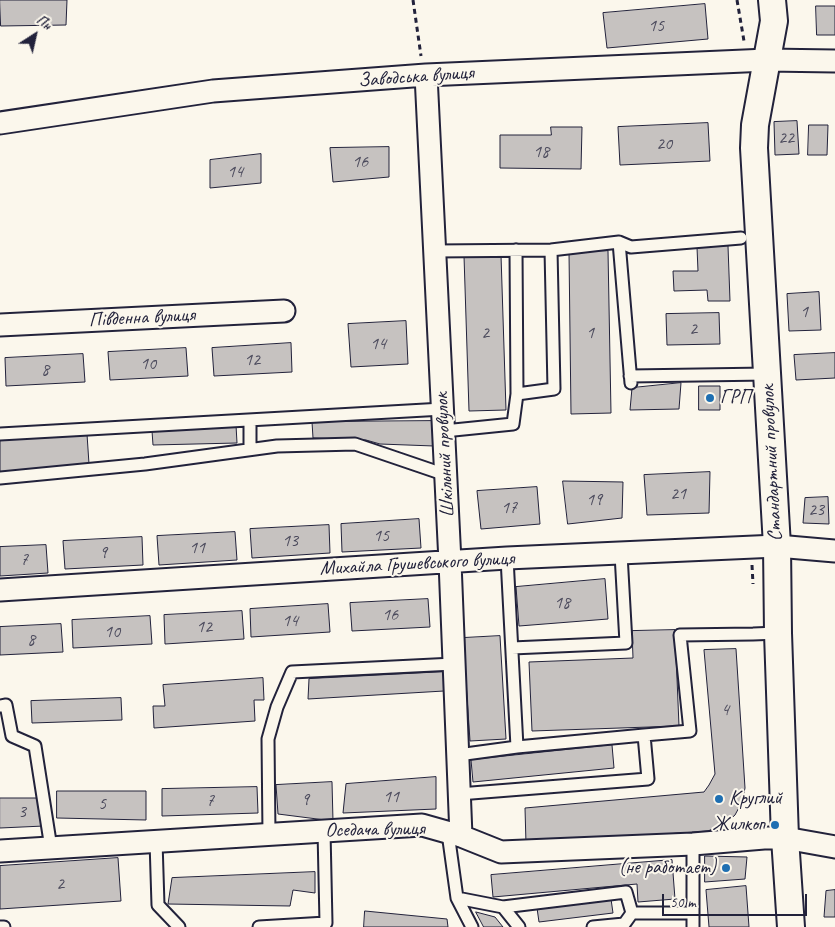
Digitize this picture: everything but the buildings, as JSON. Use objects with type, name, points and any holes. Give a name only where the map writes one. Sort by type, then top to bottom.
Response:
[{"type":"street","name":"Стандартний провулок","points":[[772,0],[774,21],[755,125],[754,148],[777,546],[778,633],[790,927]]},
{"type":"street","name":"Заводська вулиця","points":[[0,123],[213,91],[425,75],[767,60],[835,61]]},
{"type":"street","name":"Шкільний провулок","points":[[425,75],[443,409],[458,755],[459,794],[454,834]]},
{"type":"street","name":"Південна вулиця","points":[[0,326],[284,311]]},
{"type":"street","name":"Михайла Грушевського вулиця","points":[[0,590],[507,558],[777,546],[835,551]]},
{"type":"street","name":"Оседача вулиця","points":[[0,851],[422,825],[454,834],[501,852],[693,844],[764,838],[785,838],[835,847]]},
{"type":"lane","points":[[435,251],[550,250],[619,242],[631,247],[741,238]]},
{"type":"lane","points":[[619,242],[630,379],[767,374]]},
{"type":"lane","points":[[444,431],[513,424],[517,394],[516,250]]},
{"type":"lane","points":[[517,394],[554,389],[550,250]]},
{"type":"lane","points":[[0,434],[443,409]]},
{"type":"lane","points":[[250,420],[250,449]]},
{"type":"lane","points":[[0,478],[145,464],[277,446],[355,444],[446,475]]},
{"type":"lane","points":[[512,648],[626,643],[621,554]]},
{"type":"lane","points":[[507,558],[517,746]]},
{"type":"lane","points":[[458,755],[517,746],[690,731],[680,635],[778,633]]},
{"type":"lane","points":[[269,834],[268,738],[277,706],[292,672],[454,664]]},
{"type":"lane","points":[[0,706],[6,705],[12,736],[35,746],[51,848]]},
{"type":"lane","points":[[459,794],[648,779],[644,736]]},
{"type":"lane","points":[[260,927],[326,923],[324,831]]},
{"type":"lane","points":[[454,834],[457,898],[472,927]]},
{"type":"lane","points":[[156,841],[158,905],[179,927]]},
{"type":"lane","points":[[693,844],[693,927]]},
{"type":"lane","points":[[457,898],[503,907],[626,892],[632,912],[623,926],[593,927]]},
{"type":"lane","points":[[503,907],[519,927]]},
{"type":"lane","points":[[632,912],[693,913]]},
{"type":"path","points":[[413,0],[425,75]]},
{"type":"place","name":"ГРП","points":[[710,398]]},
{"type":"place","name":"Круглий","points":[[719,799]]},
{"type":"place","name":"Жилкоп","points":[[775,825]]},
{"type":"place","name":"(не работает)","points":[[726,868]]}]
